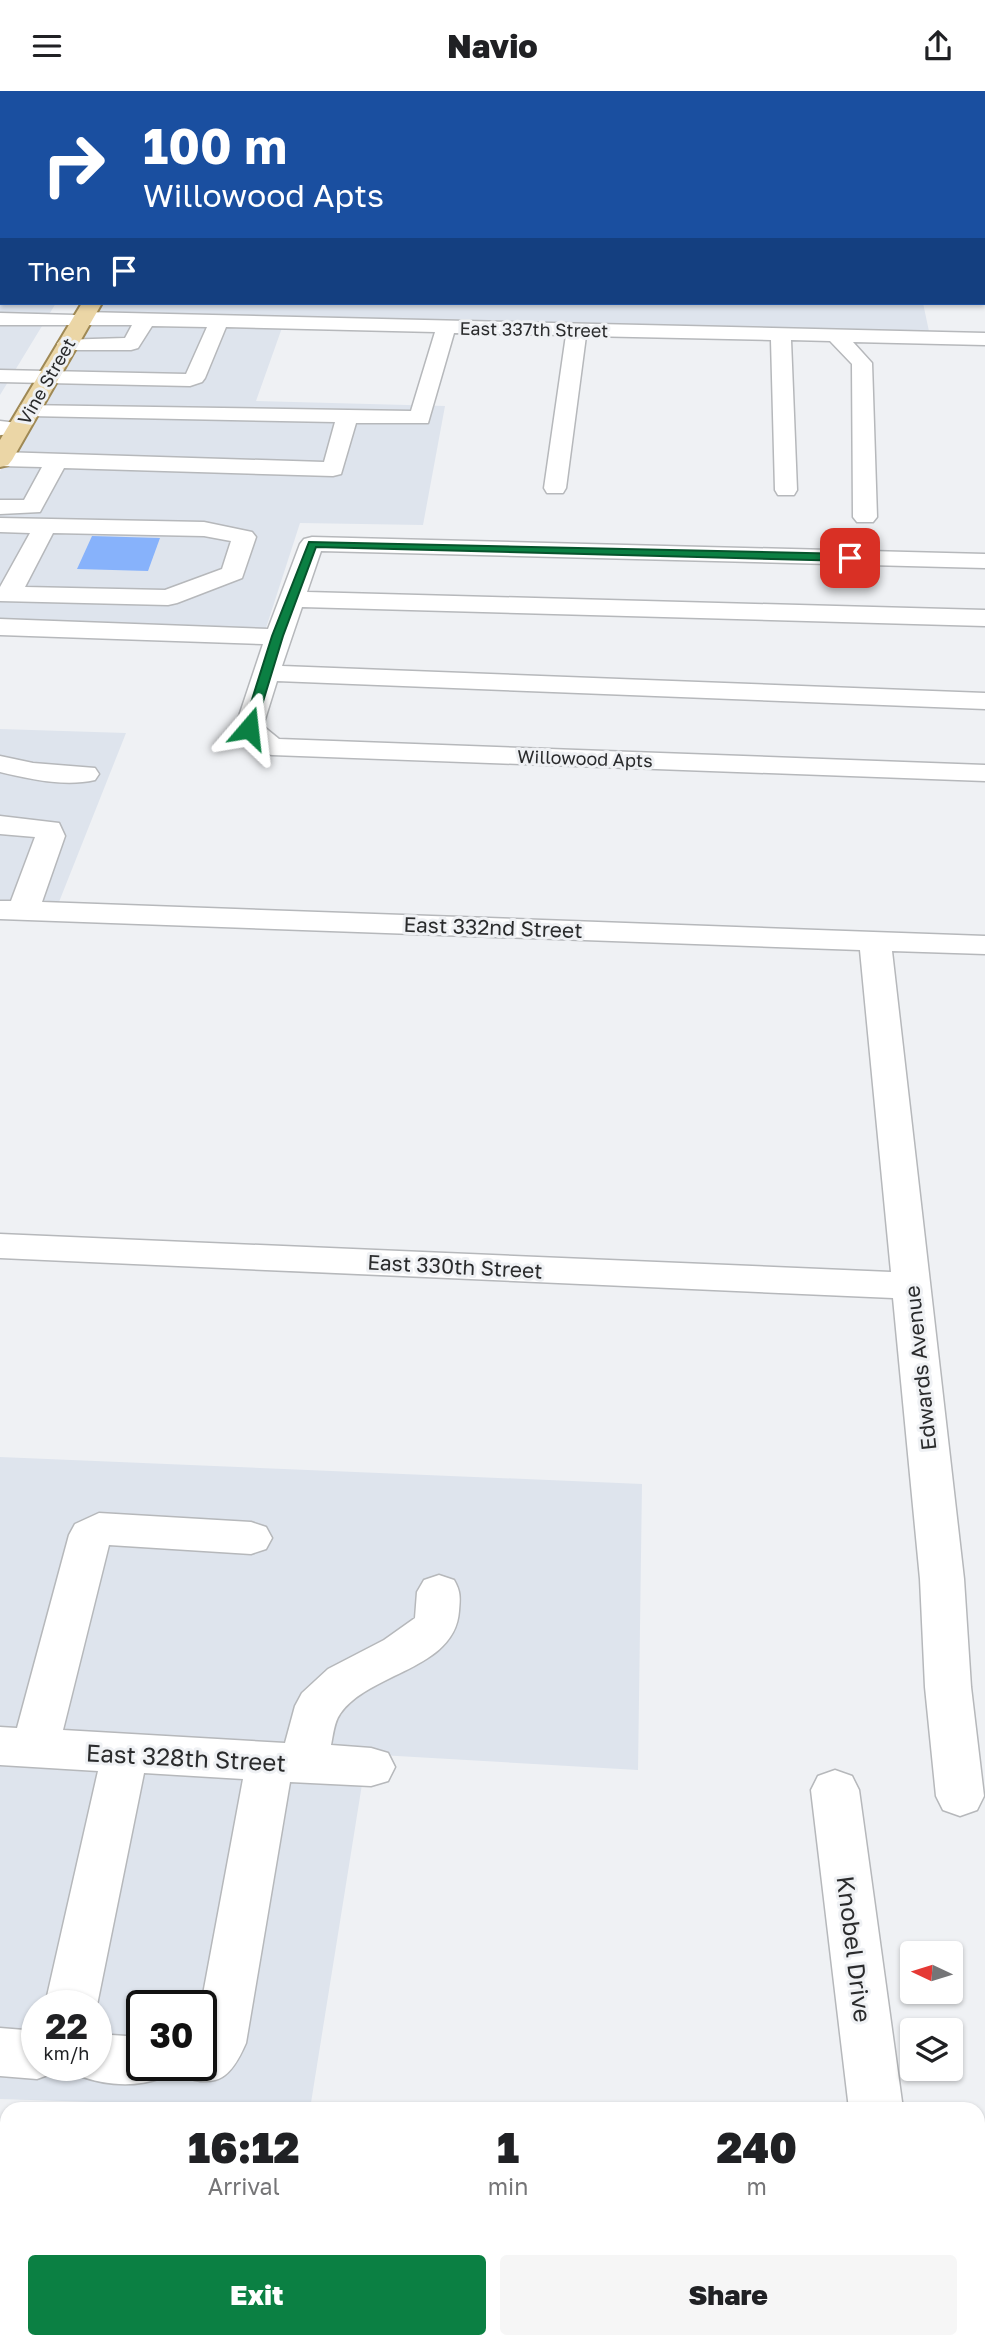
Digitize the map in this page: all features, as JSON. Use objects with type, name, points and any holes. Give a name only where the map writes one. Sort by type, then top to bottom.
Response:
[{"type":"main road","name":"Vine Street","points":[[0,459],[27,408],[85,314]]},
{"type":"street","points":[[15,316],[85,314],[140,328],[131,344],[67,344]]},
{"type":"street","points":[[0,393],[27,408],[420,418],[446,327]]},
{"type":"street","name":"East 337th Street","points":[[140,328],[216,330],[446,327],[985,339]]},
{"type":"street","points":[[27,408],[195,378],[216,330]]},
{"type":"street","points":[[555,488],[577,330]]},
{"type":"street","points":[[781,334],[786,490]]},
{"type":"street","points":[[835,335],[862,363],[865,517]]},
{"type":"street","points":[[0,376],[27,408]]},
{"type":"street","points":[[86,463],[110,411]]},
{"type":"street","points":[[0,478],[86,463],[333,469],[347,416]]},
{"type":"street","points":[[0,459],[51,471]]},
{"type":"street","points":[[0,507],[32,507],[51,471]]},
{"type":"street","points":[[0,525],[204,529],[244,537],[233,573],[168,597],[4,594]]},
{"type":"street","points":[[4,594],[45,526]]},
{"type":"street","name":"Willowood Apts","points":[[985,561],[312,544],[278,636],[249,728],[272,747],[985,773]]},
{"type":"street","points":[[292,599],[985,618]]},
{"type":"street","points":[[0,627],[278,636]]},
{"type":"street","points":[[266,673],[985,701]]},
{"type":"street","points":[[0,764],[33,771],[85,774]]},
{"type":"street","points":[[0,825],[49,829],[50,836],[12,910]]},
{"type":"street","name":"East 332nd Street","points":[[12,910],[985,945]]},
{"type":"street","name":"Edwards Avenue","points":[[875,941],[942,1579],[947,1686],[960,1796]]},
{"type":"street","name":"East 330th Street","points":[[0,1246],[911,1286]]},
{"type":"street","points":[[17,1747],[90,1535],[99,1529],[251,1538]]},
{"type":"street","points":[[217,2047],[286,1763],[318,1706],[344,1682],[400,1653],[436,1626],[439,1592]]},
{"type":"street","name":"East 328th Street","points":[[17,1747],[371,1767]]},
{"type":"street","points":[[74,1990],[125,1754]]},
{"type":"street","name":"Knobel Drive","points":[[835,1790],[875,2102]]},
{"type":"street","points":[[0,2052],[21,2054]]},
{"type":"shaded area","points":[[0,305],[55,305],[0,395]]},
{"type":"shaded area","points":[[97,305],[923,305],[930,336],[89,317]]},
{"type":"shaded area","points":[[87,320],[283,325],[256,401],[445,406],[423,525],[300,523],[265,631],[0,623],[0,471]]},
{"type":"shaded area","points":[[0,729],[126,733],[57,907],[0,905]]},
{"type":"shaded area","points":[[0,1457],[642,1484],[638,1770],[0,1733]]},
{"type":"shaded area","points":[[0,1756],[363,1778],[311,2102],[93,2102],[0,2099]]},
{"type":"building","points":[[92,536],[160,538],[148,571],[77,569]]},
{"type":"route","points":[[249,728],[278,636],[312,544],[850,558]]}]
